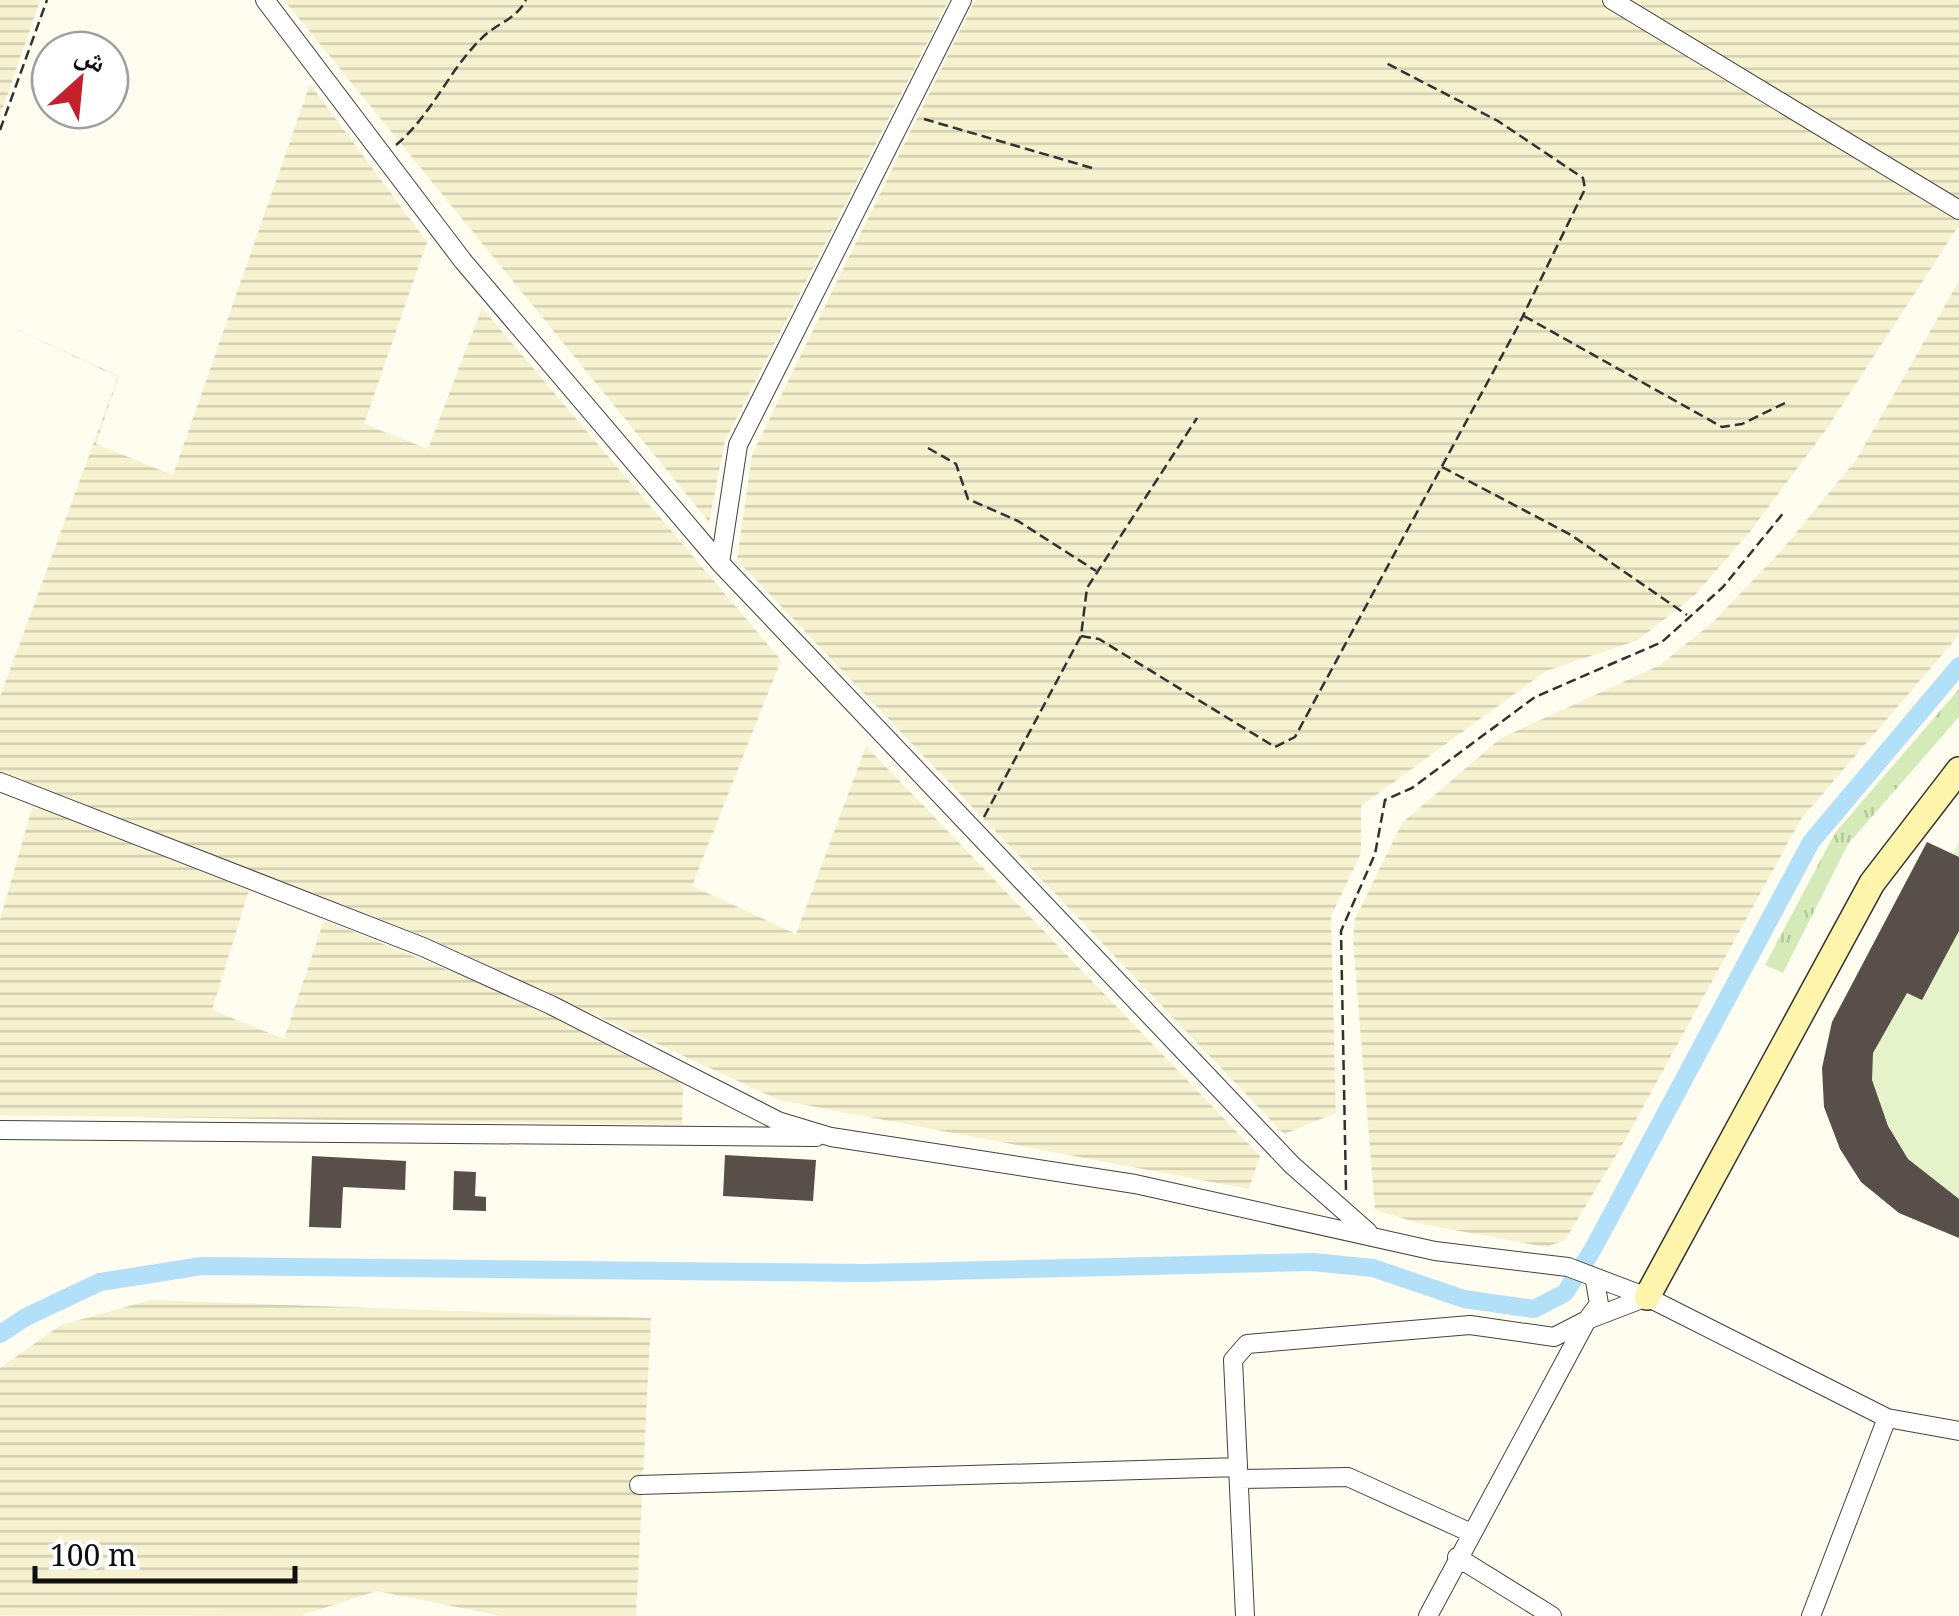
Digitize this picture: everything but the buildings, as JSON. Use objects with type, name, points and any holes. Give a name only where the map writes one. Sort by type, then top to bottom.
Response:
[{"type":"main road","points":[[1647,1297],[1872,883],[1959,770]]},
{"type":"street","points":[[265,0],[463,261],[720,564],[1292,1165],[1372,1236]]},
{"type":"street","points":[[720,564],[738,445],[962,0]]},
{"type":"street","points":[[1612,0],[1959,210]]},
{"type":"street","points":[[0,782],[423,946],[552,1005],[778,1120],[831,1137]]},
{"type":"street","points":[[0,1130],[831,1137],[1135,1184],[1435,1251],[1568,1267],[1595,1281],[1647,1297],[1888,1418],[1959,1431]]},
{"type":"street","points":[[1428,1616],[1586,1320],[1600,1304],[1595,1281]]},
{"type":"street","points":[[1245,1616],[1233,1360],[1248,1344],[1470,1326],[1554,1337],[1647,1297]]},
{"type":"street","points":[[1811,1616],[1888,1418]]},
{"type":"street","points":[[639,1485],[1238,1473],[1348,1477],[1470,1532]]},
{"type":"street","points":[[1457,1557],[1552,1616]]},
{"type":"path","points":[[0,130],[47,0]]},
{"type":"path","points":[[384,156],[412,132],[470,50],[518,14],[526,0]]},
{"type":"path","points":[[1081,636],[1098,639],[1275,746],[1284,745],[1302,724],[1523,315],[1584,189],[1583,178],[1498,121],[1384,62]]},
{"type":"path","points":[[904,113],[1092,168]]},
{"type":"path","points":[[1523,315],[1722,427],[1742,424],[1787,402]]},
{"type":"path","points":[[976,832],[1081,636],[1088,588],[1197,418]]},
{"type":"path","points":[[928,448],[956,464],[968,499],[1018,521],[1097,572]]},
{"type":"path","points":[[1441,466],[1572,536],[1688,616]]},
{"type":"path","points":[[1343,1211],[1349,1170],[1341,932],[1375,854],[1385,800],[1412,788],[1534,697],[1662,642],[1723,587],[1785,512]]},
{"type":"shaded area","points":[[0,0],[40,0],[0,116]]},
{"type":"shaded area","points":[[284,0],[949,0],[725,441],[709,522]]},
{"type":"shaded area","points":[[975,0],[1959,0],[1959,225],[1828,427],[1749,533],[1695,595],[1638,640],[1546,671],[1361,806],[1361,853],[1331,916],[1336,1113],[1284,1134],[737,560],[752,455]]},
{"type":"shaded area","points":[[310,84],[427,242],[364,424],[428,449],[482,308],[781,660],[692,886],[796,934],[866,746],[1260,1156],[1249,1189],[779,1100],[424,936],[0,772],[0,697],[118,377],[0,322],[119,376],[96,444],[173,475]]},
{"type":"shaded area","points":[[1959,281],[1959,635],[1801,819],[1620,1149],[1565,1240],[1546,1247],[1422,1224],[1375,1210],[1353,941],[1355,919],[1402,823],[1501,738],[1660,665],[1713,622],[1782,550],[1856,460]]},
{"type":"shaded area","points":[[32,808],[47,809],[249,890],[212,1010],[284,1039],[324,920],[510,995],[683,1083],[682,1125],[0,1115],[0,920]]},
{"type":"shaded area","points":[[151,1300],[651,1318],[636,1616],[502,1616],[377,1591],[299,1616],[0,1615],[0,1368],[61,1325]]},
{"type":"green space","points":[[1959,689],[1959,717],[1848,844],[1783,973],[1765,965],[1835,833]]},
{"type":"green space","points":[[1927,842],[1953,854],[1959,843],[1959,1238],[1899,1213],[1861,1182],[1822,1068],[1832,1022]]},
{"type":"waterway","points":[[0,1334],[26,1317],[100,1282],[202,1266],[866,1273],[1313,1262],[1373,1268],[1464,1299],[1534,1309],[1565,1293],[1593,1249],[1811,842],[1959,666]]}]
